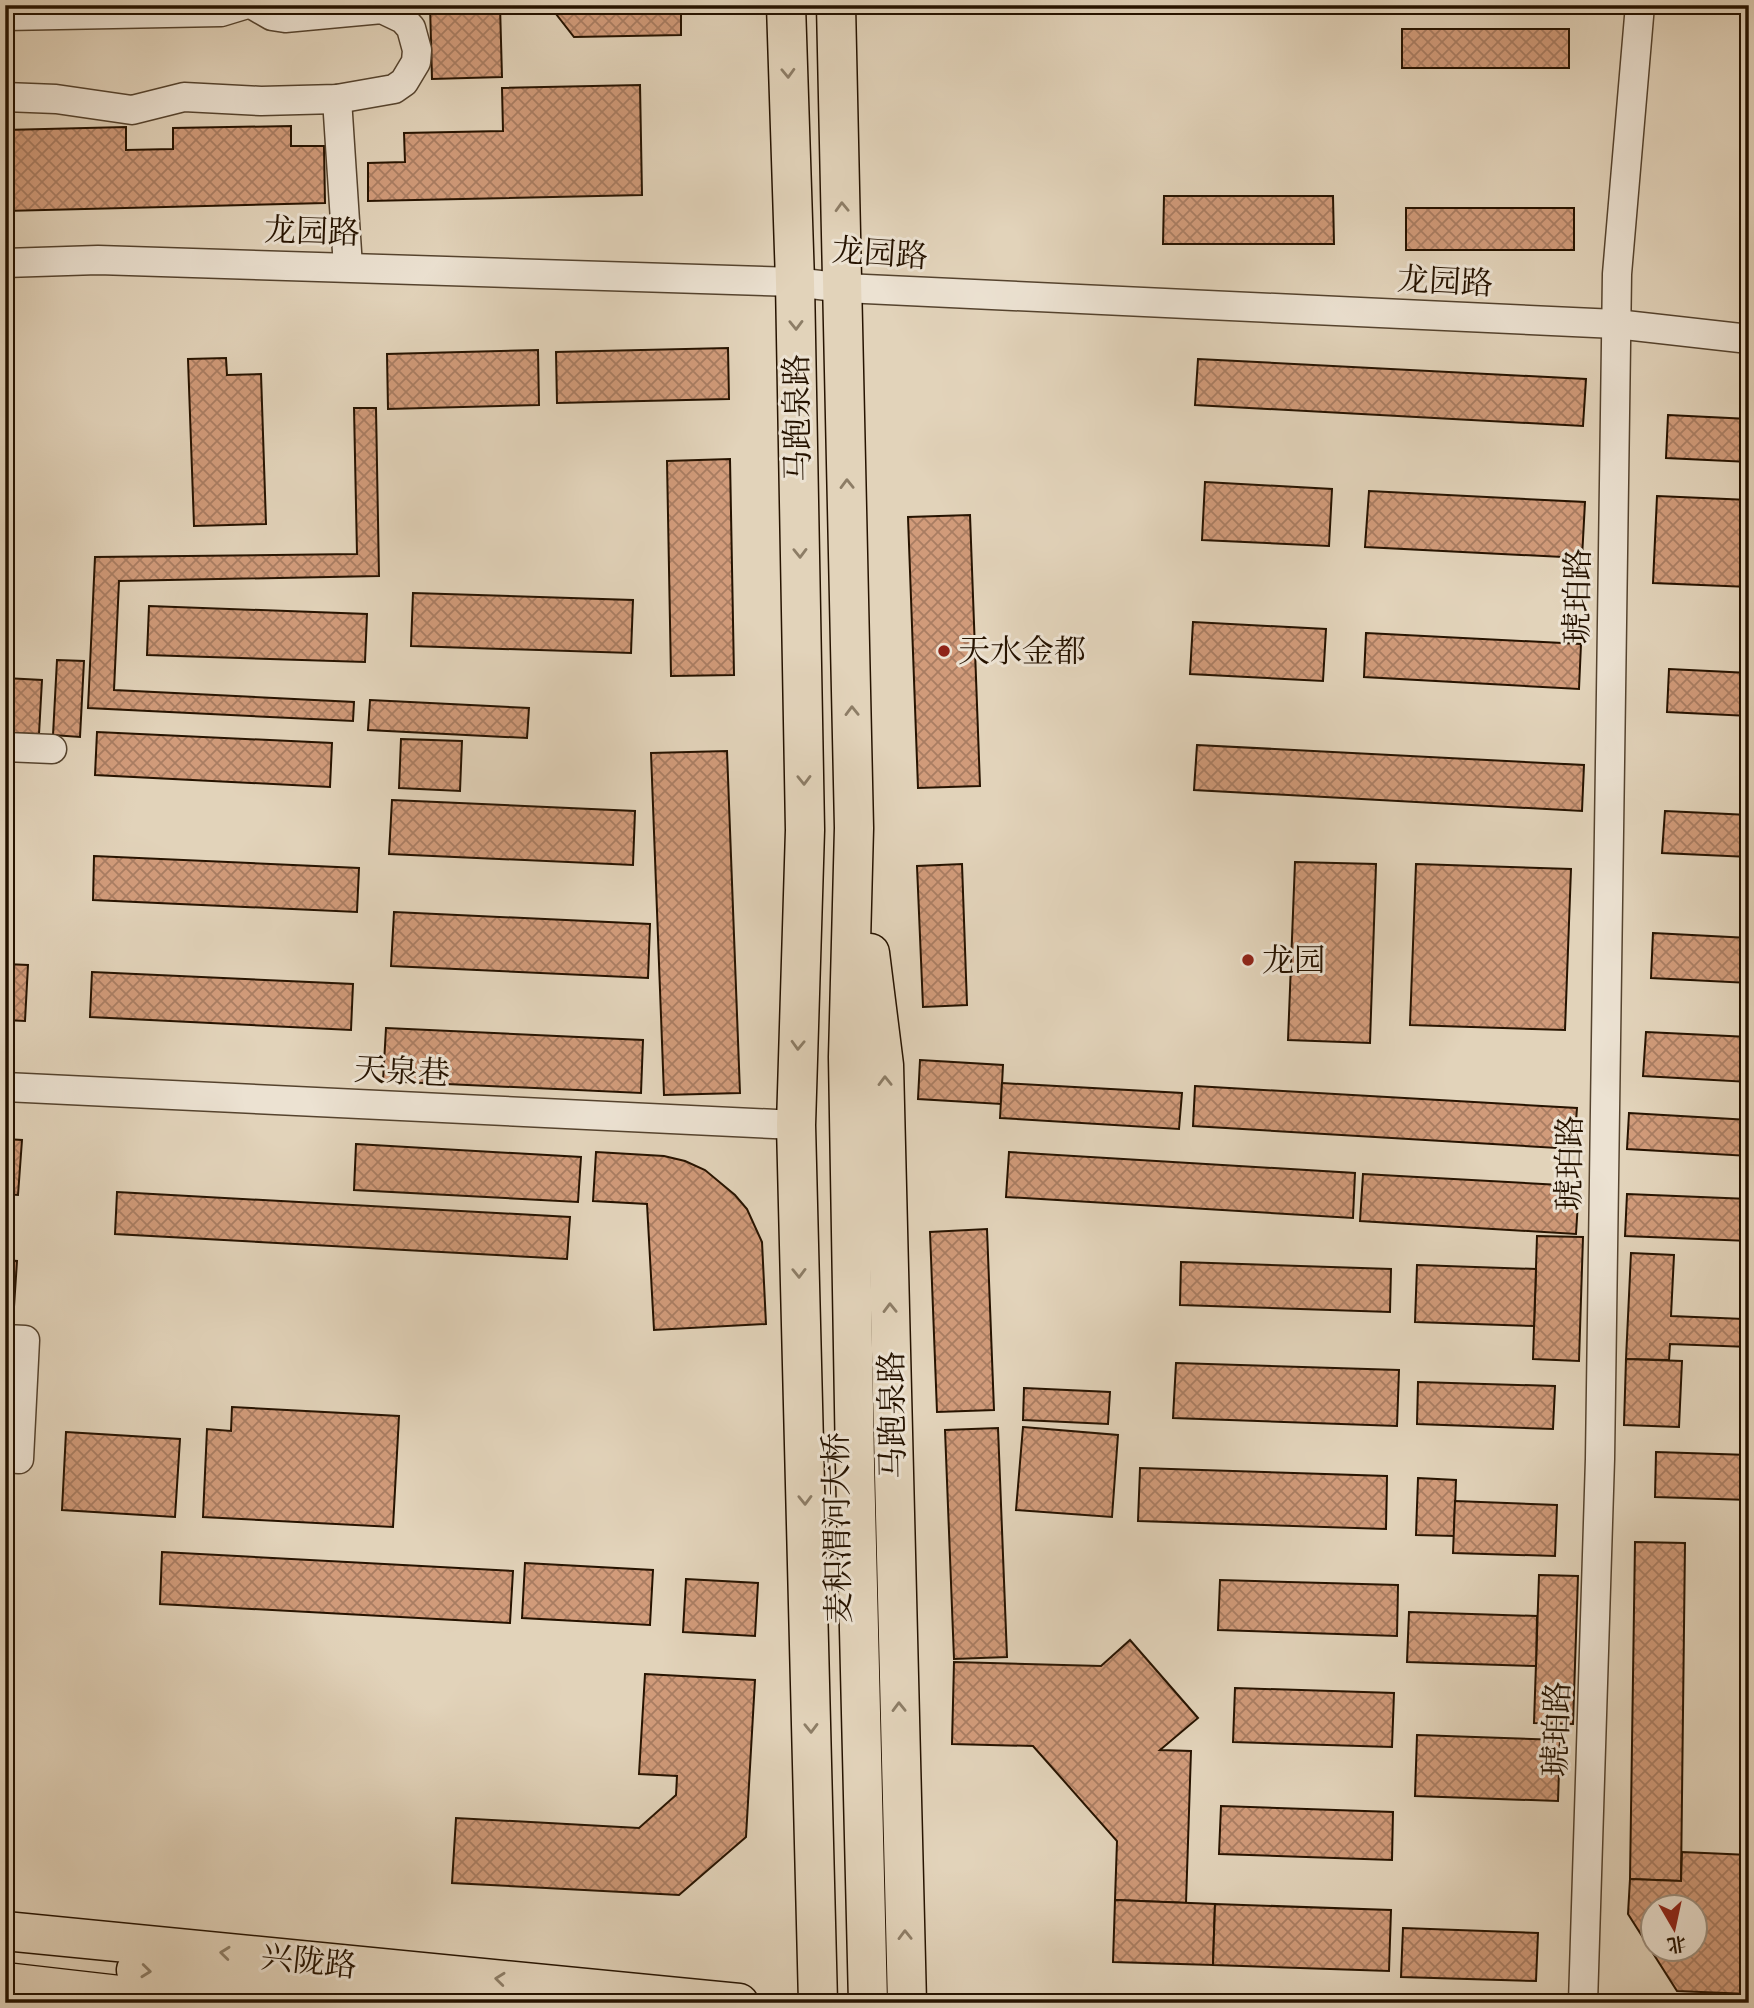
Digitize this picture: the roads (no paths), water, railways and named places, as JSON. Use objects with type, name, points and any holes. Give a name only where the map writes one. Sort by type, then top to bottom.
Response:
[{"type":"main road","name":"马跑泉路","points":[[786,5],[795,282],[805,830],[796,1125],[818,2003]]},
{"type":"main road","name":"马跑泉路","points":[[836,5],[854,828],[837,1055]]},
{"type":"main road","name":"马跑泉路","points":[[854,828],[884,1065],[907,2003]]},
{"type":"main road","name":"马跑泉路","points":[[805,830],[837,1055]]},
{"type":"main road","name":"麦积渭河大桥","points":[[837,1055],[848,2003]]},
{"type":"main road","name":"麦积渭河大桥","points":[[837,1055],[855,1464],[869,2003]]},
{"type":"main road","name":"兴陇路","points":[[5,1931],[739,2003]]},
{"type":"main road","name":"兴陇路","points":[[5,1956],[429,2003]]},
{"type":"main road","points":[[5,1982],[189,2003]]},
{"type":"street","points":[[5,16],[221,12],[244,5]]},
{"type":"street","points":[[5,97],[56,99],[132,110],[184,97],[261,101],[337,99],[394,89],[404,82],[416,62],[417,50],[411,28],[403,19],[382,9],[285,18],[272,16],[253,5]]},
{"type":"street","name":"琥珀路","points":[[1583,2003],[1600,1460],[1617,274],[1640,5]]},
{"type":"street","points":[[337,99],[348,268]]},
{"type":"street","name":"龙园路","points":[[5,263],[98,260],[795,282],[844,288],[1616,324],[1749,339]]},
{"type":"street","points":[[5,747],[52,749]]},
{"type":"street","name":"天泉巷","points":[[5,1087],[796,1125]]},
{"type":"street","points":[[5,1339],[25,1340],[19,1459],[5,1458]]},
{"type":"place","name":"天水金都","points":[[944,651]]},
{"type":"place","name":"龙园","points":[[1248,960]]}]
